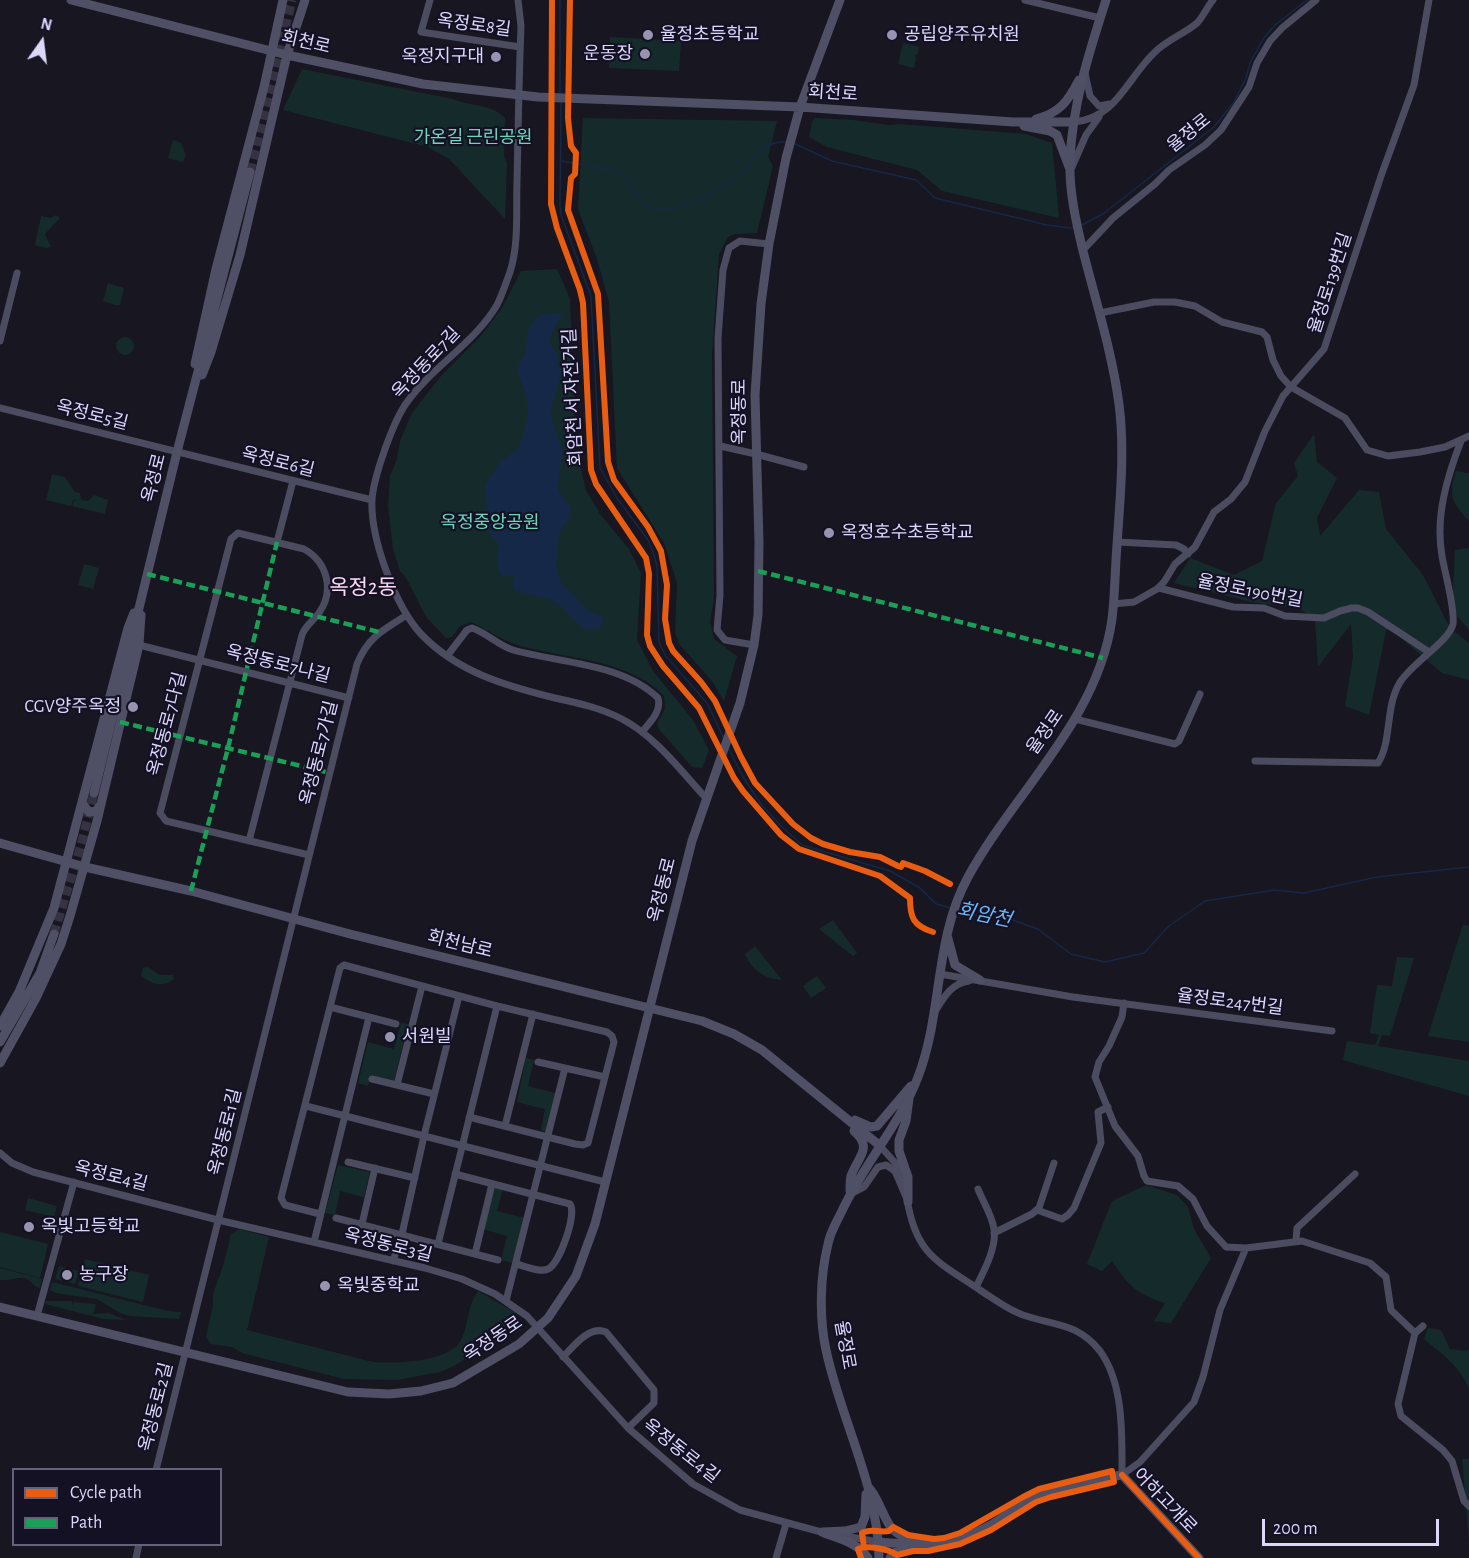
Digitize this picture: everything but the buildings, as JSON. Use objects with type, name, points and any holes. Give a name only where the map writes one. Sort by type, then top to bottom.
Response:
[{"type":"main road","name":"회천로","points":[[71,0],[287,55],[423,84],[538,97],[800,107],[1013,122],[1074,122]]},
{"type":"main road","points":[[194,390],[194,370],[198,346],[283,0]]},
{"type":"main road","points":[[194,390],[211,352],[240,255],[287,55],[305,0]]},
{"type":"main road","points":[[800,107],[840,0]]},
{"type":"main road","points":[[1070,169],[1074,122],[1084,70],[1106,0]]},
{"type":"main road","points":[[1026,122],[1045,117],[1062,108],[1070,98],[1084,70]]},
{"type":"main road","name":"옥정동로","points":[[0,1306],[348,1392],[389,1394],[453,1383],[519,1344],[548,1318],[576,1276],[596,1224],[692,841],[740,703],[754,645],[758,615],[759,553],[754,395],[760,304],[786,158],[800,107]]},
{"type":"main road","points":[[1013,122],[1055,134],[1061,141],[1064,158],[1070,169]]},
{"type":"main road","points":[[248,145],[249,142],[257,140],[262,142],[265,148]]},
{"type":"main road","name":"율정로","points":[[879,1558],[876,1515],[825,1347],[821,1288],[828,1240],[849,1195],[917,1080],[930,1041],[946,935],[958,898],[990,842],[1075,719],[1097,677],[1109,635],[1121,477],[1121,421],[1100,314],[1076,219],[1070,169]]},
{"type":"main road","name":"옥정로","points":[[94,793],[177,452],[250,172]]},
{"type":"main road","points":[[0,1063],[36,998],[68,924],[85,867],[139,645],[141,601]]},
{"type":"main road","points":[[0,1026],[19,992],[50,919],[128,628],[141,601]]},
{"type":"main road","points":[[82,803],[89,812],[96,810],[101,803]]},
{"type":"main road","name":"회천남로","points":[[0,843],[85,867],[191,891],[702,1022],[762,1050],[879,1145]]},
{"type":"main road","points":[[50,919],[57,914],[63,914],[68,924]]},
{"type":"main road","points":[[0,1042],[40,973],[54,934]]},
{"type":"main road","points":[[946,935],[955,965],[980,980]]},
{"type":"main road","points":[[840,1112],[871,1126],[877,1126],[917,1080]]},
{"type":"main road","points":[[908,1202],[908,1177],[899,1150],[899,1140],[906,1121],[909,1096]]},
{"type":"main road","points":[[840,1112],[864,1144],[851,1177],[849,1195]]},
{"type":"main road","name":"어하고개로","points":[[879,1542],[939,1544],[956,1541],[973,1534],[1027,1501],[1051,1491],[1122,1475],[1199,1558]]},
{"type":"main road","points":[[822,1532],[845,1531],[861,1527],[865,1517],[866,1482]]},
{"type":"main road","points":[[866,1482],[880,1502],[888,1525],[897,1534],[905,1538],[939,1544]]},
{"type":"main road","points":[[822,1532],[855,1545],[863,1550],[868,1558]]},
{"type":"main road","points":[[891,1558],[894,1553],[902,1549],[939,1544]]},
{"type":"street","name":"옥정로8길","points":[[430,0],[421,32],[520,47]]},
{"type":"street","name":"옥정로8길","points":[[518,0],[521,26],[519,95]]},
{"type":"street","points":[[1024,0],[1100,18]]},
{"type":"street","points":[[1070,169],[1089,130],[1101,114],[1115,101],[1152,54],[1198,22],[1213,0]]},
{"type":"street","name":"율정로","points":[[1083,250],[1113,218],[1169,170],[1205,145],[1221,130],[1250,87],[1257,63],[1270,41],[1316,0]]},
{"type":"street","name":"율정로139번길","points":[[1113,604],[1134,602],[1159,588],[1175,564],[1188,554],[1199,540],[1214,512],[1231,499],[1245,482],[1272,415],[1291,387],[1324,349],[1381,176],[1414,85],[1429,0]]},
{"type":"street","points":[[1084,70],[1090,96],[1095,104],[1103,106],[1115,101]]},
{"type":"street","name":"옥정동로7길","points":[[519,95],[515,241],[510,270],[497,304],[490,314],[405,404],[394,424],[372,500],[381,563],[407,615],[420,633],[447,656],[467,669],[501,684],[605,711],[620,718],[642,732],[661,749],[706,798]]},
{"type":"street","points":[[1074,122],[1090,120],[1101,114]]},
{"type":"street","points":[[754,645],[725,640],[717,630],[720,595],[718,338],[723,270],[727,252],[732,245],[740,241],[769,244]]},
{"type":"street","points":[[0,341],[17,273]]},
{"type":"street","points":[[1100,314],[1154,302],[1175,302],[1195,306],[1222,322],[1262,332],[1268,337],[1277,368],[1291,387],[1345,418],[1367,450],[1388,456],[1445,447],[1469,436]]},
{"type":"street","name":"옥정로5길","points":[[0,408],[177,452]]},
{"type":"street","points":[[1255,761],[1378,763],[1382,755],[1390,705],[1400,682],[1448,635],[1452,626],[1449,589],[1440,539],[1443,496],[1461,441]]},
{"type":"street","points":[[720,446],[804,467]]},
{"type":"street","name":"옥정로6길","points":[[177,452],[372,500]]},
{"type":"street","points":[[277,542],[293,481]]},
{"type":"street","name":"옥정동로7다길","points":[[249,841],[303,631],[319,613],[328,588],[324,567],[313,554],[304,549],[241,533],[235,534],[231,539],[160,813],[166,821],[249,841],[309,855]]},
{"type":"street","points":[[1117,542],[1176,545],[1188,554]]},
{"type":"street","name":"율정로190번길","points":[[1159,588],[1233,607],[1264,608],[1285,616],[1324,618],[1345,609],[1358,608],[1368,612],[1429,652]]},
{"type":"street","name":"옥정동로7가길","points":[[293,919],[357,664],[363,650],[379,632],[407,615]]},
{"type":"street","points":[[447,656],[466,630],[472,628],[510,649],[595,667],[615,674],[658,698],[660,706],[642,732]]},
{"type":"street","name":"옥정동로7나길","points":[[139,645],[349,698]]},
{"type":"street","points":[[1075,719],[1175,744],[1179,741],[1200,694]]},
{"type":"street","name":"옥정동로1길","points":[[186,1352],[293,919]]},
{"type":"street","points":[[320,1214],[291,1208],[282,1203],[281,1198],[340,968],[344,965],[497,1006],[607,1032],[612,1036],[614,1042],[588,1143],[575,1144],[469,1117]]},
{"type":"street","name":"율정로247번길","points":[[940,974],[1073,997],[1332,1031]]},
{"type":"street","points":[[935,1012],[946,994],[957,984],[980,980]]},
{"type":"street","points":[[397,1085],[422,986]]},
{"type":"street","points":[[393,1261],[402,1234],[459,996]]},
{"type":"street","points":[[1125,1003],[1122,1017],[1095,1074],[1117,1130],[1138,1156],[1147,1181],[1178,1186],[1193,1199],[1207,1226],[1226,1247],[1246,1248],[1296,1240],[1370,1263],[1386,1277],[1390,1310],[1415,1333]]},
{"type":"street","points":[[438,1244],[497,1006]]},
{"type":"street","points":[[330,1007],[396,1024]]},
{"type":"street","points":[[505,1126],[533,1014]]},
{"type":"street","points":[[314,1242],[369,1017]]},
{"type":"street","points":[[538,1062],[604,1077]]},
{"type":"street","points":[[506,1301],[565,1068]]},
{"type":"street","points":[[372,1079],[434,1094]]},
{"type":"street","points":[[306,1106],[605,1182]]},
{"type":"street","points":[[1037,1210],[1062,1219],[1074,1208],[1101,1143],[1097,1113],[1108,1107]]},
{"type":"street","points":[[879,1145],[899,1167],[904,1178],[913,1228],[926,1251],[945,1267],[1016,1312],[1071,1328],[1089,1340],[1099,1351],[1109,1368],[1119,1397],[1122,1475]]},
{"type":"street","name":"옥정로4길","points":[[0,1154],[25,1168],[218,1220]]},
{"type":"street","points":[[348,1162],[415,1178]]},
{"type":"street","points":[[994,1233],[1037,1210],[1054,1163]]},
{"type":"street","points":[[849,1195],[864,1186],[878,1167],[886,1166],[895,1171],[908,1202]]},
{"type":"street","points":[[362,1224],[375,1168]]},
{"type":"street","points":[[455,1174],[570,1203],[573,1208],[572,1219],[552,1267],[542,1270],[516,1264]]},
{"type":"street","points":[[1296,1240],[1297,1228],[1355,1174]]},
{"type":"street","points":[[37,1316],[74,1182]]},
{"type":"street","points":[[475,1254],[492,1184]]},
{"type":"street","points":[[976,1287],[986,1265],[994,1233],[991,1219],[978,1189]]},
{"type":"street","points":[[336,1218],[498,1260]]},
{"type":"street","name":"옥정동로3길","points":[[218,1220],[462,1279],[506,1301],[538,1328]]},
{"type":"street","name":"어하고개로","points":[[1122,1475],[1140,1462],[1194,1402],[1203,1377],[1220,1310],[1246,1248]]},
{"type":"street","points":[[1423,1326],[1415,1333],[1398,1404],[1401,1416],[1443,1450],[1452,1461],[1464,1501],[1469,1506]]},
{"type":"street","name":"옥정동로4길","points":[[538,1328],[628,1428],[693,1484],[740,1510],[786,1524],[879,1542]]},
{"type":"street","points":[[563,1357],[591,1331],[599,1329],[606,1332],[654,1390],[654,1403],[628,1428]]},
{"type":"street","name":"옥정동로2길","points":[[157,1468],[186,1352]]},
{"type":"street","points":[[776,1558],[786,1524]]},
{"type":"green space","name":"운동장","points":[[610,37],[681,41],[679,71],[609,68]]},
{"type":"green space","points":[[903,43],[919,47],[915,55],[914,68],[898,64]]},
{"type":"green space","name":"가온길 근린공원","points":[[302,69],[453,99],[500,113],[505,118],[504,155],[507,163],[505,219],[449,159],[428,147],[283,110]]},
{"type":"green space","points":[[583,118],[777,121],[768,157],[773,166],[757,233],[736,234],[728,237],[719,254],[712,355],[714,598],[710,622],[714,639],[737,656],[724,701],[712,681],[680,645],[675,633],[677,583],[664,543],[617,468],[609,302],[597,259],[578,209]]},
{"type":"green space","points":[[815,118],[1026,134],[1052,143],[1059,218],[942,191],[917,170],[827,147],[809,137]]},
{"type":"green space","points":[[173,140],[181,143],[186,155],[183,162],[168,158]]},
{"type":"green space","points":[[56,215],[59,219],[45,234],[51,247],[35,245],[41,216],[51,218]]},
{"type":"green space","name":"옥정중앙공원","points":[[557,269],[570,299],[576,450],[586,490],[600,514],[629,549],[641,573],[637,640],[653,671],[693,720],[709,750],[702,768],[692,767],[658,728],[657,723],[665,709],[664,696],[633,674],[597,662],[514,644],[471,622],[460,626],[452,637],[446,638],[426,617],[405,576],[400,571],[393,549],[388,506],[390,476],[397,459],[400,441],[412,413],[441,376],[479,338],[502,308],[521,271]]},
{"type":"green space","points":[[108,283],[124,288],[120,305],[103,301]]},
{"type":"green space","points":[[125,337],[131,340],[134,346],[131,352],[125,355],[119,352],[116,346],[119,340]]},
{"type":"green space","points":[[1314,434],[1317,462],[1337,478],[1317,518],[1320,536],[1359,490],[1379,492],[1386,529],[1423,575],[1450,628],[1469,643],[1469,680],[1442,673],[1388,627],[1369,715],[1345,706],[1353,656],[1351,624],[1318,667],[1315,620],[1300,609],[1251,602],[1174,583],[1190,558],[1234,575],[1262,561],[1276,503],[1298,476],[1294,463]]},
{"type":"green space","points":[[1456,471],[1469,473],[1469,521],[1453,498],[1452,487]]},
{"type":"green space","points":[[52,474],[65,477],[75,492],[80,493],[81,500],[88,501],[94,495],[108,500],[105,514],[72,506],[78,499],[73,500],[71,506],[46,500]]},
{"type":"green space","points":[[1469,548],[1469,630],[1452,610],[1455,550]]},
{"type":"green space","points":[[84,564],[99,568],[93,589],[78,585]]},
{"type":"green space","points":[[833,920],[857,953],[853,956],[819,929]]},
{"type":"green space","points":[[1463,924],[1469,926],[1469,1042],[1428,1036]]},
{"type":"green space","points":[[755,946],[782,980],[764,976],[751,965],[745,954]]},
{"type":"green space","points":[[1397,957],[1414,958],[1390,1036],[1382,1035],[1378,1046],[1469,1061],[1469,1096],[1343,1060],[1347,1041],[1375,1045],[1379,1035],[1370,1033],[1377,985],[1392,986]]},
{"type":"green space","points":[[148,967],[160,975],[173,975],[174,979],[162,984],[149,981],[141,975],[143,968]]},
{"type":"green space","points":[[817,976],[826,988],[811,998],[803,986]]},
{"type":"green space","points":[[401,1023],[408,1024],[394,1081],[371,1075],[368,1086],[358,1083],[368,1042],[394,1049]]},
{"type":"green space","points":[[526,1058],[534,1060],[528,1086],[555,1093],[546,1133],[541,1130],[545,1109],[517,1102]]},
{"type":"green space","points":[[338,1165],[370,1172],[364,1197],[340,1191],[335,1215],[325,1213]]},
{"type":"green space","points":[[1146,1185],[1177,1195],[1188,1207],[1194,1229],[1211,1258],[1171,1323],[1154,1321],[1165,1303],[1134,1288],[1112,1261],[1102,1271],[1087,1264],[1112,1201]]},
{"type":"green space","points":[[494,1186],[503,1189],[497,1211],[525,1218],[513,1263],[501,1260],[507,1236],[483,1229]]},
{"type":"green space","points":[[28,1198],[57,1206],[54,1217],[25,1210]]},
{"type":"green space","points":[[239,1229],[269,1237],[247,1330],[373,1362],[421,1360],[446,1353],[461,1340],[474,1297],[478,1291],[516,1313],[521,1330],[440,1372],[397,1380],[344,1379],[242,1353],[232,1347],[211,1344],[206,1337],[213,1294],[231,1234]]},
{"type":"green space","points":[[0,1232],[48,1244],[40,1278],[0,1267]]},
{"type":"green space","points":[[85,1259],[149,1275],[143,1302],[78,1286]]},
{"type":"green space","name":"농구장","points":[[59,1266],[79,1271],[75,1284],[55,1279]]},
{"type":"green space","points":[[0,1268],[42,1279],[40,1288],[24,1278],[0,1280]]},
{"type":"green space","points":[[52,1282],[168,1311],[181,1312],[179,1319],[130,1316],[120,1313],[97,1299],[56,1293],[50,1290]]},
{"type":"green space","points":[[46,1301],[72,1301],[73,1307],[73,1302],[96,1304],[93,1314],[109,1313],[126,1320],[104,1319],[45,1304]]},
{"type":"green space","points":[[1428,1328],[1441,1330],[1450,1349],[1467,1351],[1469,1349],[1469,1389],[1456,1367],[1424,1339]]},
{"type":"green space","points":[[1462,1459],[1469,1459],[1469,1541]]},
{"type":"water","points":[[548,313],[563,313],[551,334],[549,343],[558,356],[559,370],[562,371],[551,409],[553,425],[563,451],[557,488],[571,508],[569,518],[559,534],[556,566],[560,581],[587,610],[604,618],[600,628],[592,629],[580,625],[553,601],[516,591],[512,585],[515,578],[510,575],[503,577],[501,575],[497,560],[500,546],[489,533],[491,530],[486,511],[485,485],[500,462],[517,449],[522,440],[528,416],[526,393],[517,371],[525,355],[528,331],[537,317]]},
{"type":"waterway","name":"회암천","points":[[560,0],[560,95]]},
{"type":"waterway","points":[[1082,225],[1103,214],[1214,127],[1234,102],[1263,39],[1275,25],[1307,0]]},
{"type":"waterway","name":"회암천","points":[[561,103],[560,206],[561,215],[591,296],[600,468],[617,498],[648,540],[653,552],[657,566],[659,642],[665,655],[707,703],[724,739]]},
{"type":"waterway","points":[[561,161],[620,174],[643,204],[655,209],[665,209],[687,205],[718,190],[741,173],[763,149],[777,142],[785,142]]},
{"type":"waterway","points":[[793,143],[832,161],[916,180],[935,198],[1047,225],[1074,227]]},
{"type":"waterway","name":"회암천","points":[[729,749],[760,803],[802,845],[890,871],[920,888],[936,904],[951,908]]},
{"type":"waterway","name":"회암천","points":[[958,910],[973,915],[1007,918],[1038,929],[1071,954],[1105,962],[1144,953],[1169,926],[1205,901],[1274,890],[1304,893],[1377,877],[1469,867]]},
{"type":"tunnel","points":[[250,172],[292,0]]},
{"type":"tunnel","points":[[54,934],[94,793]]},
{"type":"marked path","points":[[191,891],[277,542]]},
{"type":"marked path","points":[[758,571],[1103,658]]},
{"type":"marked path","points":[[147,574],[379,632]]},
{"type":"marked path","points":[[120,722],[330,773]]},
{"type":"cycle path","name":"회암천 서 자전거길","points":[[552,0],[551,204],[583,303],[591,470],[596,484],[646,558],[649,574],[647,635],[650,646],[663,666],[699,708],[734,778],[743,791],[781,835],[799,849],[880,876],[910,898],[914,920],[921,927],[933,932]]},
{"type":"cycle path","points":[[570,0],[568,118],[571,146],[576,153],[575,174],[571,178],[568,210],[598,294],[608,462],[614,480],[648,527],[661,551],[667,585],[665,619],[669,643],[673,651],[715,701],[755,783],[793,824],[823,844],[880,857],[901,867],[903,863],[950,884]]},
{"type":"cycle path","points":[[861,1558],[858,1549],[867,1547],[878,1548],[897,1555],[960,1544],[991,1530],[1036,1502],[1114,1482],[1112,1471],[1039,1489],[960,1533],[944,1538],[934,1539],[908,1535],[893,1527],[889,1531],[862,1533],[864,1547]]},
{"type":"cycle path","points":[[1122,1475],[1199,1558]]},
{"type":"place","name":"율정초등학교","points":[[648,35]]},
{"type":"place","name":"공립양주유치원","points":[[892,35]]},
{"type":"place","name":"운동장","points":[[645,54]]},
{"type":"place","name":"옥정지구대","points":[[496,57]]},
{"type":"place","name":"옥정호수초등학교","points":[[829,533]]},
{"type":"place","name":"CGV양주옥정","points":[[133,707]]},
{"type":"place","name":"서원빌","points":[[390,1037]]},
{"type":"place","name":"옥빛고등학교","points":[[29,1227]]},
{"type":"place","name":"농구장","points":[[67,1275]]},
{"type":"place","name":"옥빛중학교","points":[[325,1286]]},
{"type":"district","name":"옥정2동","points":[[363,588]]}]
